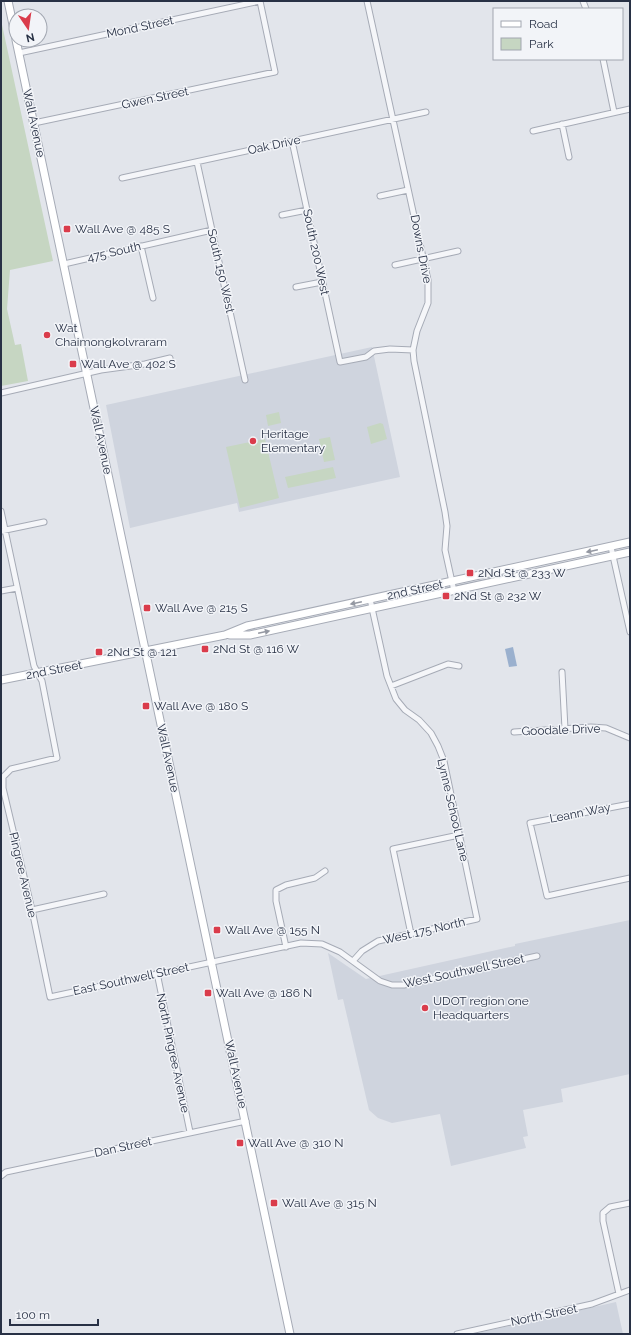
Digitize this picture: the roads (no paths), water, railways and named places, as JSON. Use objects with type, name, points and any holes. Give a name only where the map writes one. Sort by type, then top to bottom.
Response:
[{"type":"main road","name":"Wall Avenue","points":[[18,48],[290,1334]]},
{"type":"main road","name":"2nd Street","points":[[1,680],[225,635],[247,626],[630,542]]},
{"type":"main road","name":"2nd Street","points":[[225,635],[250,635],[630,552]]},
{"type":"street","name":"Mond Street","points":[[19,53],[260,1]]},
{"type":"street","name":"Gwen Street","points":[[34,123],[275,72],[260,1]]},
{"type":"street","name":"Downs Drive","points":[[367,1],[428,280],[428,303],[417,331],[413,350],[414,361],[446,512],[446,550],[454,591]]},
{"type":"street","points":[[603,60],[614,112]]},
{"type":"street","points":[[533,131],[630,109]]},
{"type":"street","name":"Oak Drive","points":[[122,178],[426,112]]},
{"type":"street","points":[[562,124],[569,158]]},
{"type":"street","name":"South 200 West","points":[[292,141],[340,362],[366,357],[374,351],[390,349],[413,350]]},
{"type":"street","name":"South 150 West","points":[[197,162],[245,380]]},
{"type":"street","points":[[380,196],[408,190]]},
{"type":"street","points":[[282,215],[307,210]]},
{"type":"street","name":"475 South","points":[[64,264],[212,230]]},
{"type":"street","points":[[141,246],[153,298]]},
{"type":"street","points":[[395,265],[458,251]]},
{"type":"street","points":[[296,287],[322,282]]},
{"type":"street","points":[[1,393],[87,373],[145,364],[170,358]]},
{"type":"street","name":"Pingree Avenue","points":[[1,511],[3,531],[34,666],[42,681],[57,758],[11,769],[3,777],[4,788],[50,997]]},
{"type":"street","points":[[3,531],[44,522]]},
{"type":"street","points":[[611,547],[630,632]]},
{"type":"street","points":[[1,591],[17,588]]},
{"type":"street","name":"Lynne School Lane","points":[[370,600],[387,676],[396,699],[405,710],[419,720],[431,733],[444,761],[477,919]]},
{"type":"street","points":[[391,686],[448,664],[459,666]]},
{"type":"street","points":[[562,672],[565,729]]},
{"type":"street","name":"Goodale Drive","points":[[514,732],[591,727],[606,728],[630,738]]},
{"type":"street","name":"Leann Way","points":[[630,804],[530,823],[547,896],[630,878]]},
{"type":"street","points":[[411,934],[393,849],[460,835]]},
{"type":"street","points":[[286,946],[276,901],[276,890],[286,885],[315,878],[325,871]]},
{"type":"street","points":[[32,910],[104,894]]},
{"type":"street","name":"West 175 North","points":[[353,962],[362,951],[378,941],[477,919]]},
{"type":"street","name":"West Southwell Street","points":[[211,962],[301,943],[322,944],[340,952],[380,981],[392,985],[404,985],[537,956]]},
{"type":"street","name":"East Southwell Street","points":[[50,997],[211,962]]},
{"type":"street","name":"North Pingree Avenue","points":[[157,973],[190,1132]]},
{"type":"street","name":"Dan Street","points":[[1,1176],[6,1172],[246,1121]]},
{"type":"street","points":[[619,1294],[603,1221],[603,1212],[610,1208],[630,1203]]},
{"type":"street","name":"North Street","points":[[457,1334],[592,1304],[630,1290]]},
{"type":"water","points":[[513,647],[517,666],[509,667],[505,649]]},
{"type":"place","name":"Wall Ave @ 485 S","points":[[67,229]]},
{"type":"place","name":"Wat Chaimongkolvraram","points":[[47,335]]},
{"type":"place","name":"Wall Ave @ 402 S","points":[[73,364]]},
{"type":"place","name":"Heritage Elementary","points":[[253,441]]},
{"type":"place","name":"2Nd St @ 233 W","points":[[470,573]]},
{"type":"place","name":"2Nd St @ 232 W","points":[[446,596]]},
{"type":"place","name":"Wall Ave @ 215 S","points":[[147,608]]},
{"type":"place","name":"2Nd St @ 116 W","points":[[205,649]]},
{"type":"place","name":"2Nd St @ 121","points":[[99,652]]},
{"type":"place","name":"Wall Ave @ 180 S","points":[[146,706]]},
{"type":"place","name":"Wall Ave @ 155 N","points":[[217,930]]},
{"type":"place","name":"Wall Ave @ 186 N","points":[[208,993]]},
{"type":"place","name":"UDOT region one Headquarters","points":[[425,1008]]},
{"type":"place","name":"Wall Ave @ 310 N","points":[[240,1143]]},
{"type":"place","name":"Wall Ave @ 315 N","points":[[274,1203]]}]
